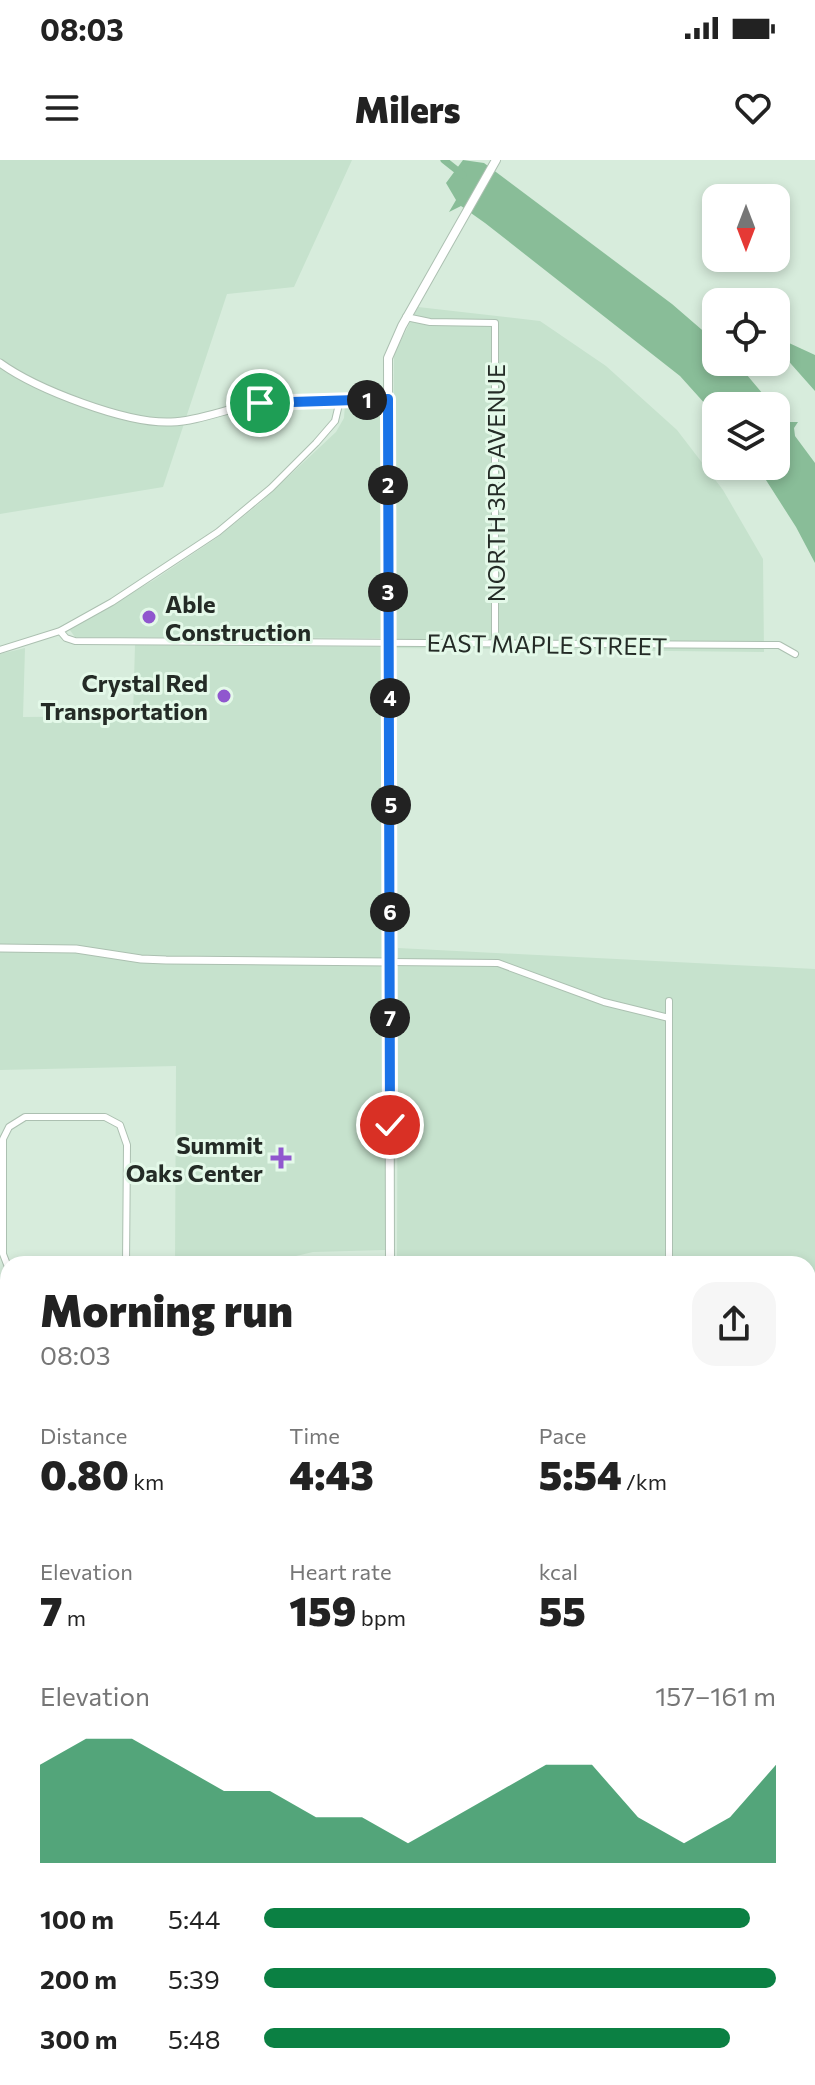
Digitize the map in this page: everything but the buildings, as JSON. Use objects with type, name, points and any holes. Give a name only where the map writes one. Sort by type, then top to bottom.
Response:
[{"type":"main road","points":[[390,1256],[390,351],[406,317],[496,160]]},
{"type":"street","name":"NORTH 3RD AVENUE","points":[[406,317],[430,322],[495,323],[495,643]]},
{"type":"street","points":[[0,363],[47,389],[124,416],[148,421],[192,420],[260,403],[388,399]]},
{"type":"street","points":[[0,650],[60,631],[187,554],[240,515],[331,427],[338,415],[340,400]]},
{"type":"street","name":"EAST MAPLE STREET","points":[[60,631],[66,638],[75,641],[779,645],[795,654]]},
{"type":"street","points":[[0,948],[76,949],[154,960],[498,963],[604,1002],[669,1018]]},
{"type":"street","points":[[669,1001],[669,1256]]},
{"type":"street","points":[[4,1256],[3,1139],[9,1127],[25,1117],[105,1117],[120,1125],[127,1145],[126,1256]]},
{"type":"shaded area","points":[[0,160],[352,160],[294,287],[227,294],[163,487],[0,514]]},
{"type":"shaded area","points":[[463,160],[484,163],[702,330],[702,376],[748,376],[761,392],[702,392],[702,400],[680,376],[485,223],[461,206],[449,212],[456,200],[446,183]]},
{"type":"shaded area","points":[[418,307],[540,321],[606,366],[677,430],[702,463],[702,480],[715,480],[763,559],[764,652],[393,648],[394,354]]},
{"type":"shaded area","points":[[790,343],[815,355],[815,391],[790,363]]},
{"type":"shaded area","points":[[384,403],[385,638],[75,637],[69,629],[154,580],[218,537],[260,503],[336,432],[344,418],[345,405]]},
{"type":"shaded area","points":[[790,422],[798,422],[794,428],[795,436],[815,463],[815,563],[766,480],[790,480]]},
{"type":"shaded area","points":[[135,645],[385,647],[385,1250],[313,1252],[296,1256],[175,1256],[176,1066],[0,1070],[0,654],[25,648],[23,717],[133,716]]},
{"type":"shaded area","points":[[398,948],[815,969],[815,1256],[397,1256]]},
{"type":"waterway","points":[[444,160],[463,175]]},
{"type":"place","name":"Able Construction","points":[[149,617]]},
{"type":"place","name":"Crystal Red Transportation","points":[[224,696]]},
{"type":"place","name":"Summit Oaks Center","points":[[281,1158]]},
{"type":"route","points":[[260,403],[388,399],[390,1125]]}]
